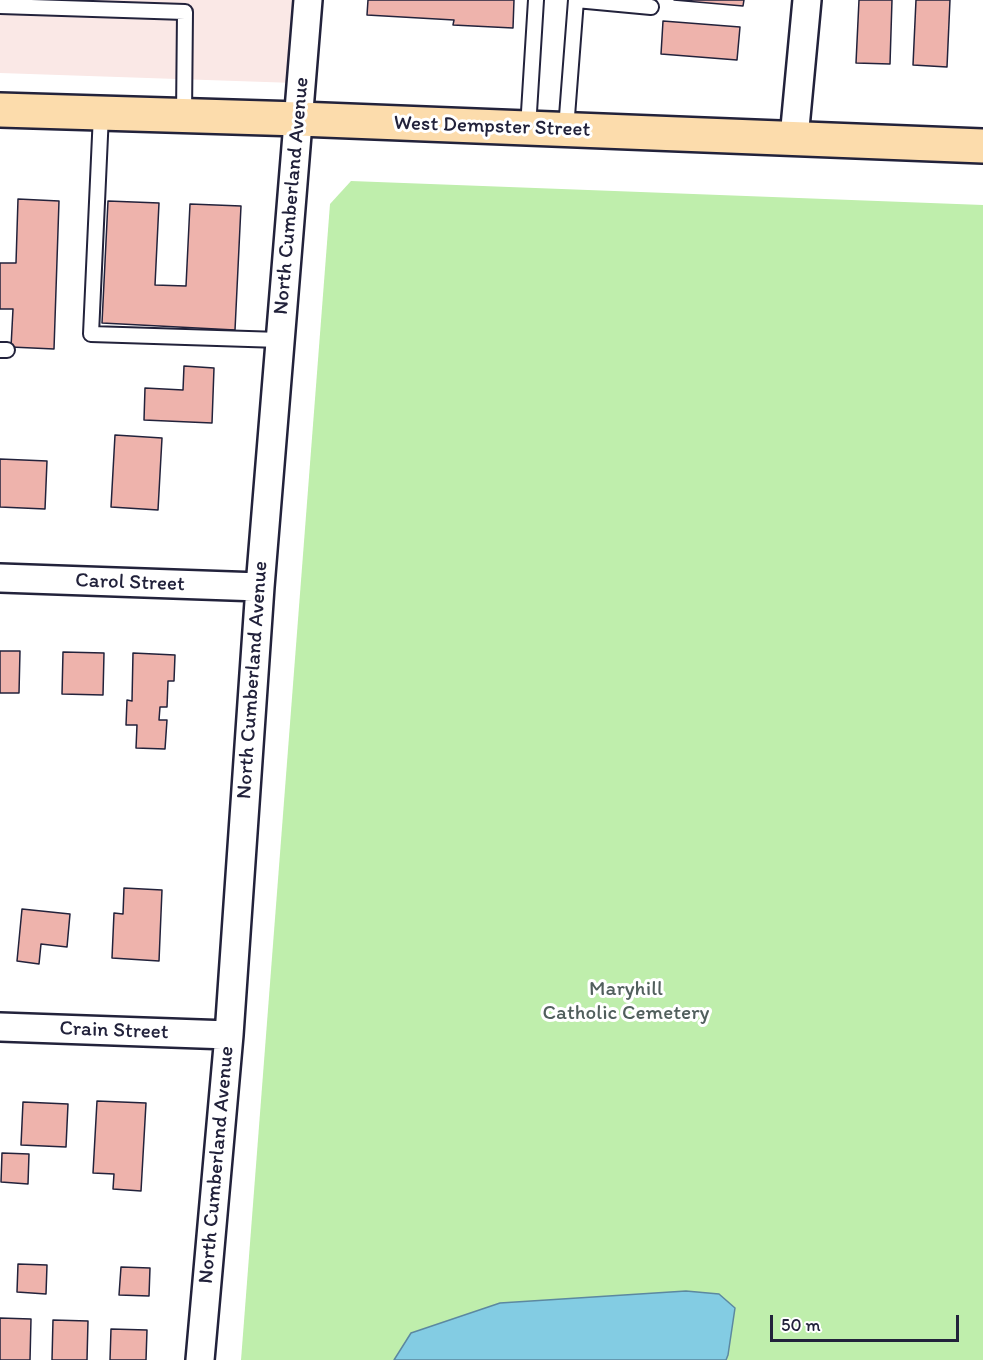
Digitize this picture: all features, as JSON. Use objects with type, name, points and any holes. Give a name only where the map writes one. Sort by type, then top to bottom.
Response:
[{"type":"main road","name":"West Dempster Street","points":[[0,110],[299,119],[983,146]]},
{"type":"street","name":"North Cumberland Avenue","points":[[200,1360],[229,1035],[260,587],[308,0]]},
{"type":"street","points":[[794,138],[807,0]]},
{"type":"street","name":"Carol Street","points":[[0,578],[260,587]]},
{"type":"street","name":"Crain Street","points":[[0,1028],[229,1035]]},
{"type":"lane","points":[[528,128],[536,0]]},
{"type":"lane","points":[[566,129],[576,0],[651,7]]},
{"type":"lane","points":[[0,6],[188,6],[184,116]]},
{"type":"lane","points":[[101,114],[91,334],[280,340]]},
{"type":"shaded area","points":[[0,0],[302,0],[295,83],[0,73]]},
{"type":"green space","name":"Maryhill Catholic Cemetery","points":[[351,181],[983,205],[983,1360],[241,1360],[330,204]]},
{"type":"water","points":[[686,1291],[719,1294],[735,1308],[726,1360],[394,1360],[411,1333],[500,1303]]},
{"type":"building","points":[[368,0],[514,0],[513,28],[453,25],[454,20],[367,15]]},
{"type":"building","points":[[674,0],[744,0],[743,6]]},
{"type":"building","points":[[859,0],[892,0],[890,64],[856,63]]},
{"type":"building","points":[[916,0],[950,0],[947,67],[913,65]]},
{"type":"building","points":[[663,21],[740,27],[737,60],[661,54]]},
{"type":"building","points":[[18,199],[59,201],[54,349],[11,347],[13,309],[0,309],[0,263],[16,263]]},
{"type":"building","points":[[108,201],[159,203],[155,285],[186,286],[190,204],[241,206],[235,330],[102,323]]},
{"type":"building","points":[[184,366],[214,368],[212,423],[144,420],[145,388],[183,390]]},
{"type":"building","points":[[115,435],[162,438],[158,510],[111,507]]},
{"type":"building","points":[[0,459],[47,461],[45,509],[0,507]]},
{"type":"building","points":[[0,651],[20,651],[19,693],[0,693]]},
{"type":"building","points":[[63,652],[104,653],[103,695],[62,694]]},
{"type":"building","points":[[133,653],[175,655],[174,681],[168,681],[167,707],[160,707],[159,720],[167,720],[165,749],[136,748],[137,725],[126,725],[127,700],[132,701]]},
{"type":"building","points":[[124,888],[162,890],[159,961],[112,958],[114,913],[123,914]]},
{"type":"building","points":[[22,909],[70,914],[67,947],[41,944],[39,964],[17,961]]},
{"type":"building","points":[[97,1101],[146,1103],[141,1191],[113,1189],[114,1174],[93,1173]]},
{"type":"building","points":[[23,1102],[68,1104],[66,1147],[21,1145]]},
{"type":"building","points":[[2,1153],[29,1154],[28,1184],[1,1182]]},
{"type":"building","points":[[18,1264],[47,1265],[46,1294],[17,1292]]},
{"type":"building","points":[[121,1267],[150,1268],[149,1296],[119,1295]]},
{"type":"building","points":[[0,1318],[31,1319],[30,1360],[0,1360]]},
{"type":"building","points":[[53,1320],[88,1321],[87,1360],[52,1360]]},
{"type":"building","points":[[111,1329],[147,1330],[146,1360],[110,1360]]}]
